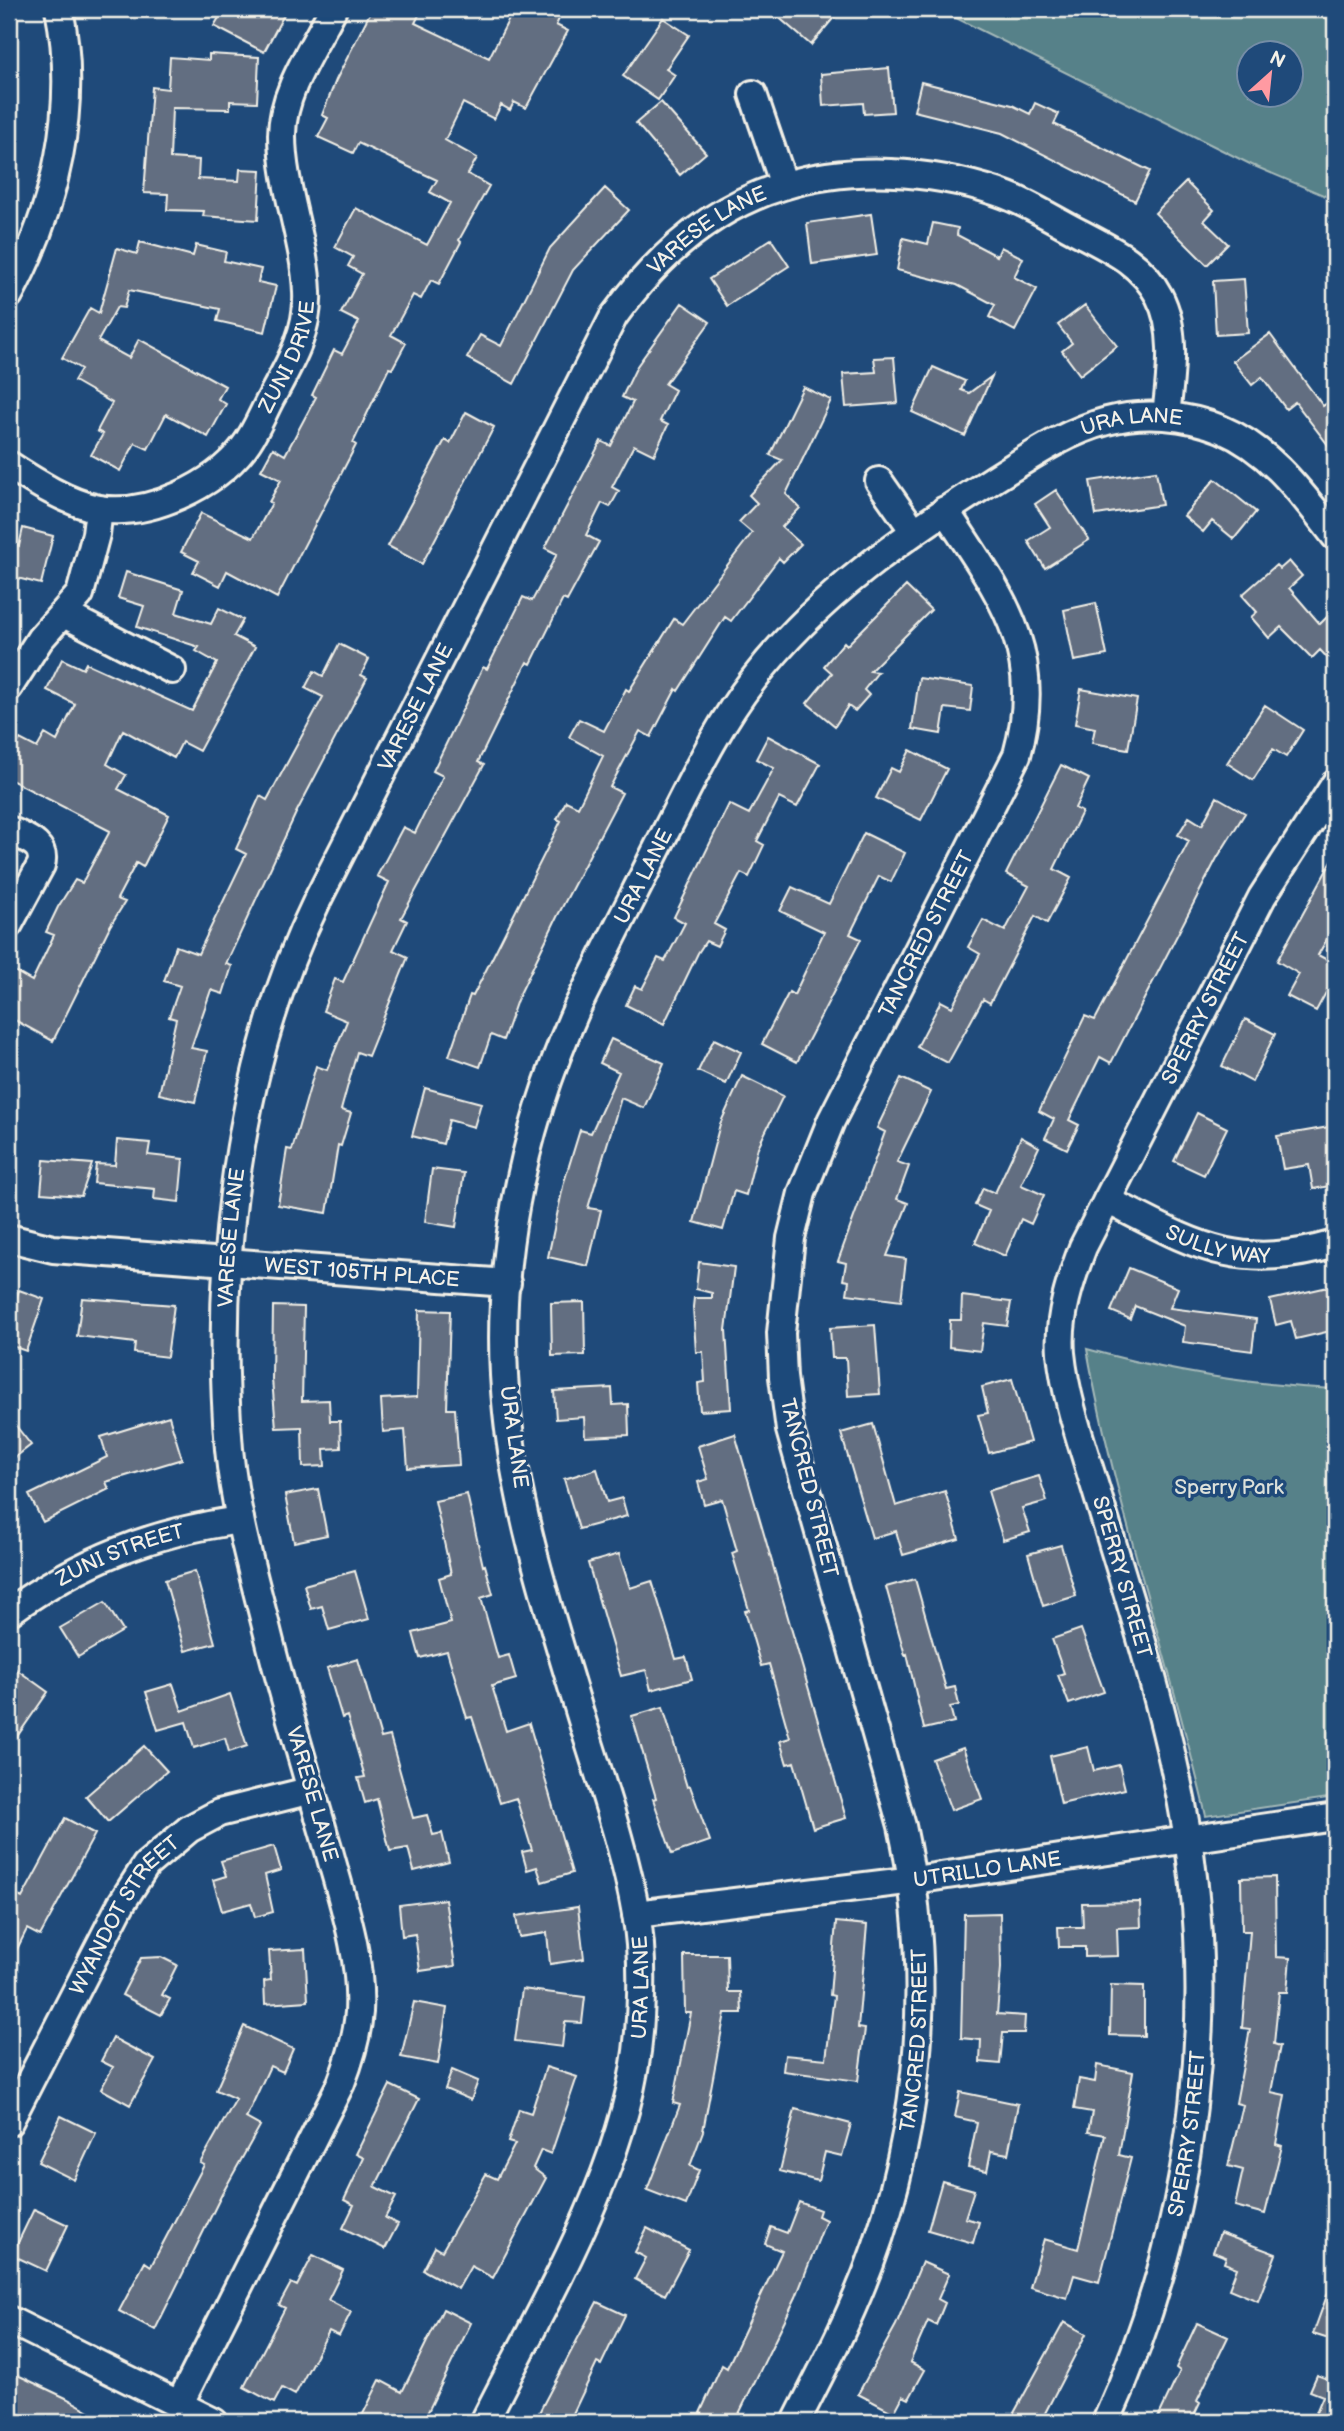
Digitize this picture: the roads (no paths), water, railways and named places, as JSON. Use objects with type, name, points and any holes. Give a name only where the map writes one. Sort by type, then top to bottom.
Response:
[{"type":"street","points":[[9,295],[46,210],[62,138],[68,86],[59,9]]},
{"type":"street","name":"ZUNI DRIVE","points":[[9,465],[60,494],[99,509],[132,509],[164,501],[201,483],[246,446],[298,349],[307,292],[282,135],[287,101],[333,9]]},
{"type":"street","name":"VARESE LANE","points":[[753,94],[784,185]]},
{"type":"street","name":"VARESE LANE","points":[[179,2404],[309,2152],[341,2083],[357,2033],[359,1987],[351,1931],[268,1635],[240,1520],[228,1423],[224,1343],[228,1262],[249,1105],[270,1026],[307,922],[608,328],[629,295],[689,235],[736,205],[784,185],[872,173],[954,181],[1017,200],[1118,253],[1145,274],[1165,311],[1170,341],[1171,374],[1166,416]]},
{"type":"street","name":"URA LANE","points":[[484,2422],[590,2207],[623,2119],[639,2036],[636,1914],[608,1805],[539,1578],[512,1453],[506,1409],[507,1283],[521,1170],[533,1122],[557,1053],[712,741],[752,680],[793,633],[850,580],[945,510],[1053,442],[1092,425],[1122,418],[1166,416],[1219,428],[1257,449],[1284,474],[1335,536]]},
{"type":"street","points":[[879,481],[914,531]]},
{"type":"street","points":[[9,687],[19,648],[64,614],[80,594],[99,509]]},
{"type":"street","name":"TANCRED STREET","points":[[796,2422],[853,2306],[877,2244],[903,2152],[914,2092],[919,2031],[914,1881],[902,1826],[790,1430],[781,1333],[791,1238],[818,1149],[1017,755],[1026,723],[1026,668],[1014,631],[988,577],[945,510]]},
{"type":"street","points":[[64,614],[172,670]]},
{"type":"street","name":"SPERRY STREET","points":[[1106,2422],[1141,2334],[1165,2257],[1190,2139],[1197,2078],[1199,1945],[1188,1839],[1162,1719],[1075,1420],[1061,1352],[1062,1325],[1070,1280],[1107,1200],[1262,897],[1335,784]]},
{"type":"street","points":[[9,830],[39,847],[43,854],[41,865],[9,924]]},
{"type":"street","name":"SULLY WAY","points":[[1107,1200],[1199,1245],[1231,1255],[1274,1255],[1335,1244]]},
{"type":"street","name":"WEST 105TH PLACE","points":[[9,1238],[53,1249],[507,1283]]},
{"type":"street","name":"ZUNI STREET","points":[[9,1612],[62,1577],[123,1546],[240,1520]]},
{"type":"street","name":"WYANDOT STREET","points":[[9,2122],[121,1903],[146,1866],[189,1829],[219,1813],[312,1790]]},
{"type":"street","name":"UTRILLO LANE","points":[[636,1914],[914,1881],[1335,1817]]},
{"type":"street","points":[[9,2320],[214,2422]]},
{"type":"park label","name":"Sperry Park","points":[[1229,1487]]}]
